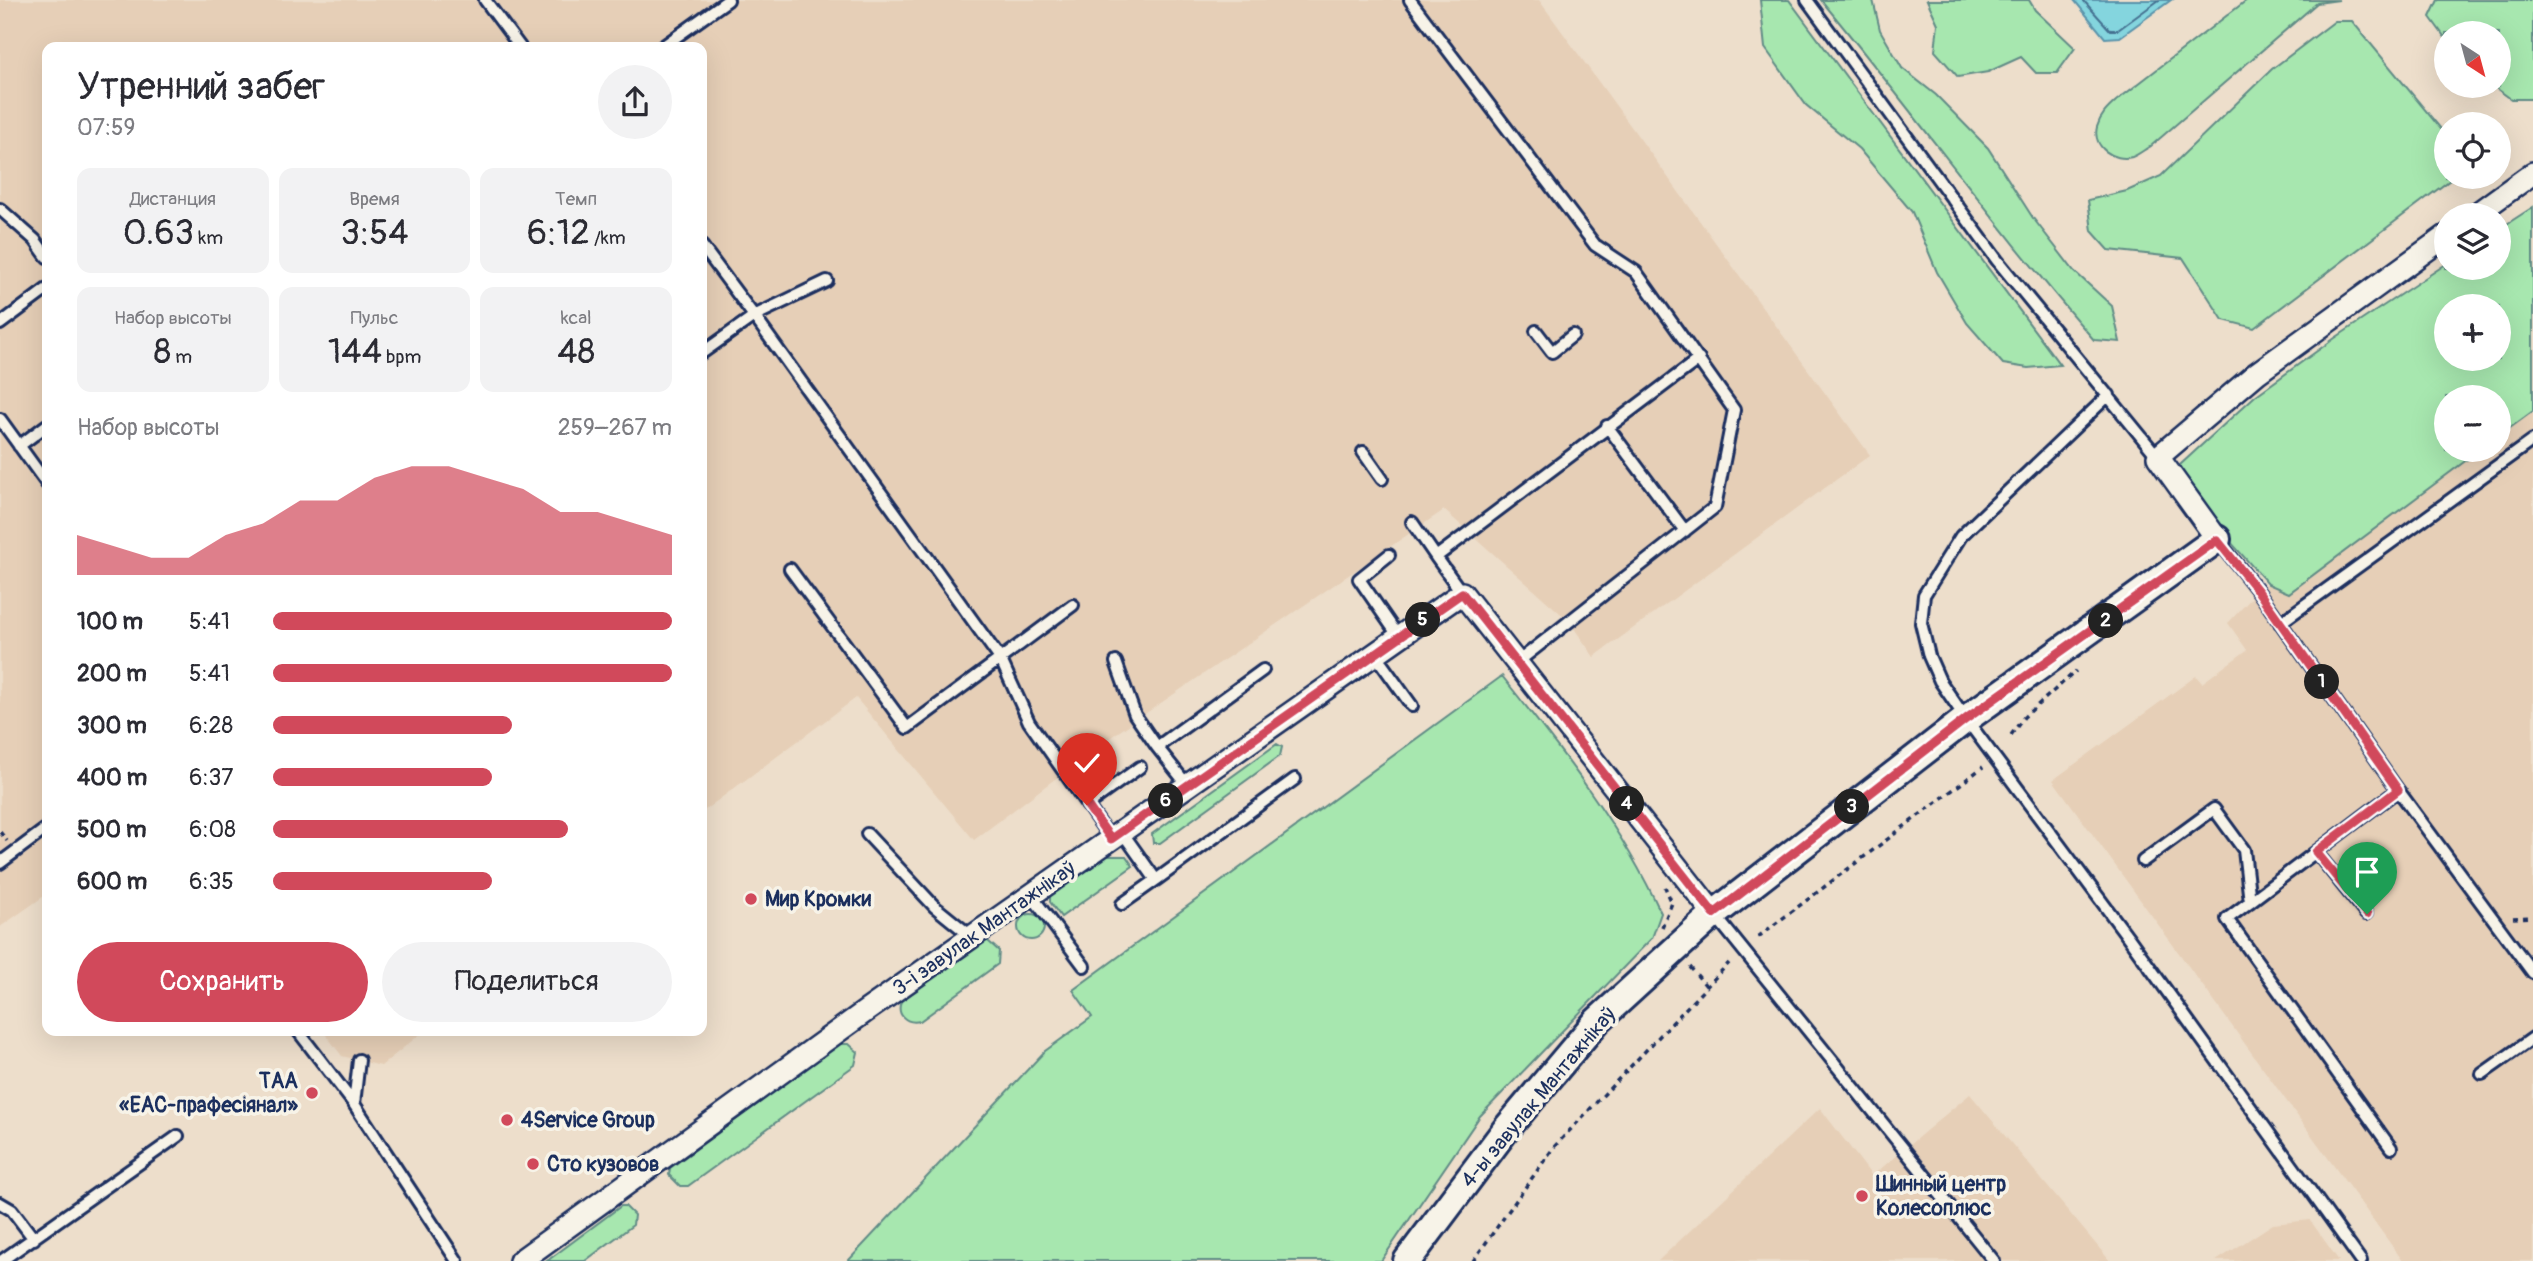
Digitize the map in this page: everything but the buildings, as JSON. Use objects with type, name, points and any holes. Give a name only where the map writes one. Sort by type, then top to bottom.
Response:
[{"type":"street","points":[[2491,203],[2533,173]]},
{"type":"street","points":[[2217,540],[2158,457],[2257,373],[2434,245]]},
{"type":"street","name":"4-ы завулак Мантажнікаў","points":[[1407,1261],[1507,1128],[1597,1021],[1714,914],[1966,719],[2217,540]]},
{"type":"street","points":[[1462,593],[1515,664],[1714,914]]},
{"type":"street","name":"3-і завулак Мантажнікаў","points":[[520,1261],[1031,895],[1462,593]]},
{"type":"lane","points":[[485,0],[516,42]]},
{"type":"lane","points":[[670,42],[728,0]]},
{"type":"lane","points":[[1410,0],[1595,245],[1636,272],[1734,410],[1715,507],[1515,664]]},
{"type":"lane","points":[[1807,0],[1997,260],[2158,457]]},
{"type":"lane","points":[[0,209],[35,240],[42,250]]},
{"type":"lane","points":[[707,263],[754,317],[1001,660],[1029,722],[1087,805],[1156,880]]},
{"type":"lane","points":[[707,350],[754,317],[827,281]]},
{"type":"lane","points":[[0,324],[42,293]]},
{"type":"lane","points":[[1536,331],[1552,352],[1573,335]]},
{"type":"lane","points":[[1436,558],[1699,359]]},
{"type":"lane","points":[[2109,395],[1961,536],[1924,596],[1921,623],[1929,656],[1940,681],[1966,719],[2128,937],[2361,1261]]},
{"type":"lane","points":[[0,419],[42,477]]},
{"type":"lane","points":[[1607,426],[1685,531]]},
{"type":"lane","points":[[19,446],[42,429]]},
{"type":"lane","points":[[2280,623],[2533,440]]},
{"type":"lane","points":[[1363,453],[1381,479]]},
{"type":"lane","points":[[1412,522],[1462,593]]},
{"type":"lane","points":[[2217,540],[2533,973]]},
{"type":"lane","points":[[1389,555],[1359,579],[1399,637]]},
{"type":"lane","points":[[790,569],[907,729],[1073,605]]},
{"type":"lane","points":[[1374,653],[1412,706]]},
{"type":"lane","points":[[1116,662],[1135,715],[1188,786]]},
{"type":"lane","points":[[1157,747],[1263,670]]},
{"type":"lane","points":[[1087,805],[1140,767]]},
{"type":"lane","points":[[1122,904],[1295,779]]},
{"type":"lane","points":[[2390,1148],[2227,919],[2398,790]]},
{"type":"lane","points":[[2143,860],[2214,809],[2244,850],[2250,902]]},
{"type":"lane","points":[[0,863],[42,832]]},
{"type":"lane","points":[[867,834],[934,907],[972,937]]},
{"type":"lane","points":[[2316,852],[2367,914]]},
{"type":"lane","points":[[1031,895],[1084,966]]},
{"type":"lane","points":[[1714,914],[1994,1261]]},
{"type":"lane","points":[[302,1036],[354,1104],[457,1261]]},
{"type":"lane","points":[[2482,1074],[2533,1038]]},
{"type":"lane","points":[[354,1104],[359,1060]]},
{"type":"lane","points":[[2,1261],[178,1136]]},
{"type":"lane","points":[[0,1203],[12,1210],[34,1238]]},
{"type":"path","points":[[2011,735],[2024,717],[2084,664]]},
{"type":"path","points":[[1758,937],[1988,764]]},
{"type":"path","points":[[1474,1261],[1554,1147],[1729,963]]},
{"type":"path","points":[[1689,967],[1707,987]]},
{"type":"shaded area","points":[[0,0],[1539,0],[1870,455],[1594,657],[1569,621],[1444,510],[1108,739],[974,840],[856,698],[707,808],[707,42],[42,42],[42,898],[0,927]]},
{"type":"shaded area","points":[[2533,392],[2533,1261],[2403,1261],[2053,780],[2196,676],[2202,683],[2247,650],[2228,623],[2258,591],[2436,462],[2511,462],[2511,408]]},
{"type":"shaded area","points":[[327,1036],[418,1036],[381,1066],[342,1056]]},
{"type":"shaded area","points":[[1970,1094],[2110,1261],[1658,1261],[1820,1108],[1872,1176]]},
{"type":"shaded area","points":[[2310,1220],[2339,1261],[2216,1261],[2273,1224]]},
{"type":"green space","points":[[1760,0],[1789,0],[2060,365],[2028,368],[2003,364],[1967,323],[1937,272],[1912,212],[1859,149],[1806,105],[1765,48]]},
{"type":"green space","points":[[1821,0],[1873,0],[1880,30],[1902,68],[1936,95],[1988,148],[2033,218],[2074,271],[2112,306],[2120,342],[2094,340]]},
{"type":"green space","points":[[1927,0],[2029,0],[2035,10],[2075,48],[2057,73],[2036,73],[2021,57],[1988,72],[1958,77],[1935,51],[1938,24]]},
{"type":"green space","points":[[2247,0],[2339,0],[2317,3],[2151,146],[2125,158],[2112,155],[2101,147],[2096,134],[2097,127],[2107,110]]},
{"type":"green space","points":[[2438,0],[2533,0],[2533,99],[2510,98],[2511,21],[2434,22],[2430,17]]},
{"type":"green space","points":[[2335,21],[2352,21],[2434,120],[2434,189],[2438,189],[2254,328],[2223,320],[2183,258],[2109,250],[2092,231],[2088,200],[2127,191],[2161,176],[2272,69]]},
{"type":"green space","points":[[2533,207],[2533,411],[2511,427],[2511,385],[2434,385],[2434,462],[2464,462],[2289,593],[2268,584],[2180,485],[2180,465],[2255,396],[2335,338],[2434,272],[2434,280],[2511,280],[2511,221]]},
{"type":"green space","points":[[1502,676],[1589,790],[1628,850],[1661,913],[1652,938],[1480,1116],[1381,1261],[848,1261],[1045,1051],[1092,1017],[1073,990]]},
{"type":"green space","points":[[1277,744],[1282,747],[1280,756],[1160,843],[1153,843],[1152,834]]},
{"type":"green space","points":[[1105,856],[1126,856],[1133,866],[1061,917],[1050,902],[1050,896]]},
{"type":"green space","points":[[1031,914],[1040,918],[1044,927],[1040,936],[1031,940],[1022,936],[1018,927],[1022,918]]},
{"type":"green space","points":[[983,941],[988,941],[999,951],[998,964],[920,1021],[910,1021],[903,1017],[900,1010],[901,1001]]},
{"type":"green space","points":[[839,1044],[849,1044],[858,1052],[855,1065],[688,1186],[680,1186],[669,1175],[670,1168]]},
{"type":"green space","points":[[621,1206],[625,1206],[634,1215],[633,1225],[585,1261],[547,1261]]},
{"type":"water","points":[[2074,0],[2171,0],[2120,37],[2105,38]]},
{"type":"place","name":"Мир Кромки","points":[[751,899]]},
{"type":"place","name":"ТАА «ЕАС-прафесіянал»","points":[[312,1093]]},
{"type":"place","name":"4Service Group","points":[[507,1120]]},
{"type":"place","name":"Сто кузовов","points":[[533,1164]]},
{"type":"place","name":"Шинный центр Колесоплюс","points":[[1862,1196]]},
{"type":"route","points":[[1087,805],[1111,839],[1462,593],[1515,664],[1714,914],[1966,719],[2217,540],[2258,591],[2398,790],[2316,852],[2367,914]]}]
